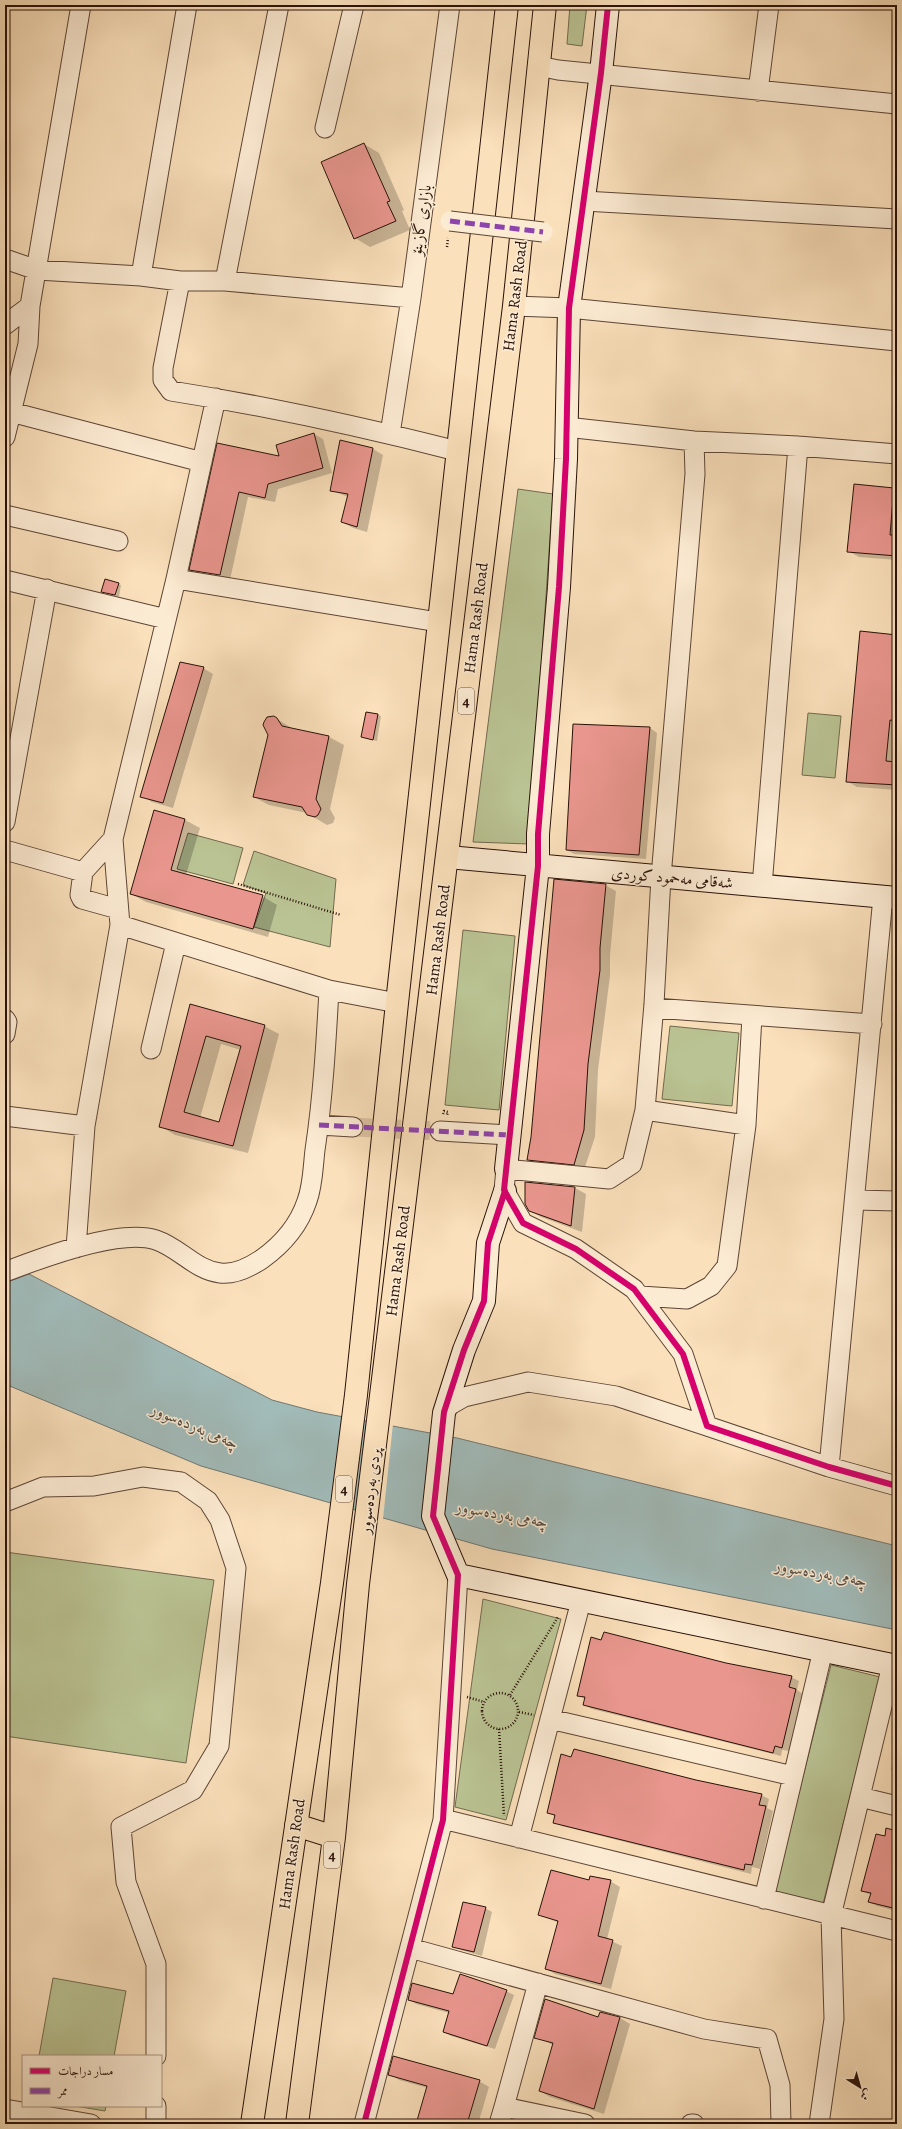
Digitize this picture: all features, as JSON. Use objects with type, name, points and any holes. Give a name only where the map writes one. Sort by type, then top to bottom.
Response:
[{"type":"highway","name":"Hama Rash Road","points":[[356,1395],[438,622],[507,5]]},
{"type":"highway","name":"Hama Rash Road","points":[[382,1397],[514,306],[545,5]]},
{"type":"highway","points":[[375,1221],[402,1226]]},
{"type":"highway","name":"پردی بەردەسوور","points":[[332,1583],[356,1395]]},
{"type":"highway","name":"پردی بەردەسوور","points":[[334,1837],[358,1584],[382,1397]]},
{"type":"highway","name":"Hama Rash Road","points":[[252,2124],[332,1583]]},
{"type":"highway","points":[[296,1826],[334,1837]]},
{"type":"highway","name":"4","points":[[297,2124],[334,1837]]},
{"type":"street","points":[[5,437],[28,344],[30,306],[38,270],[81,5]]},
{"type":"street","points":[[141,276],[187,5]]},
{"type":"street","points":[[225,281],[279,5]]},
{"type":"street","points":[[325,128],[354,5]]},
{"type":"street","name":"بازاڕی گازینۆ","points":[[390,434],[411,298],[450,5]]},
{"type":"street","points":[[364,2124],[443,1819],[458,1576],[433,1516],[445,1408],[464,1350],[484,1301],[488,1243],[505,1190],[509,1135],[538,866],[538,834],[559,587],[566,427],[569,308],[601,73],[608,5]]},
{"type":"street","points":[[758,91],[768,5]]},
{"type":"street","points":[[539,66],[558,70],[601,73],[758,91],[897,104]]},
{"type":"street","points":[[584,201],[897,219]]},
{"type":"street","points":[[450,221],[542,232]]},
{"type":"street","points":[[5,259],[38,270],[141,276],[180,281],[225,281],[411,298]]},
{"type":"street","points":[[180,281],[163,368],[163,380],[171,391],[216,398],[390,434],[457,451]]},
{"type":"street","points":[[5,325],[30,306]]},
{"type":"street","points":[[514,306],[569,308],[897,341]]},
{"type":"street","points":[[76,1248],[86,1126],[119,917],[113,839],[176,579],[216,398]]},
{"type":"street","points":[[11,412],[202,462]]},
{"type":"street","points":[[566,427],[694,441],[798,446],[897,454]]},
{"type":"street","points":[[506,1169],[609,1179],[632,1164],[645,1110],[654,1008],[661,877],[695,474],[694,441]]},
{"type":"street","points":[[762,886],[798,446]]},
{"type":"street","points":[[5,516],[118,541]]},
{"type":"street","points":[[176,579],[438,622]]},
{"type":"street","points":[[5,580],[166,619]]},
{"type":"street","points":[[5,822],[47,589]]},
{"type":"street","points":[[113,839],[83,872],[80,895],[82,899],[176,943],[330,990],[397,1003]]},
{"type":"street","points":[[5,850],[83,872]]},
{"type":"street","name":"شەقامی مەحمود کوردی","points":[[448,857],[890,897]]},
{"type":"street","points":[[829,1467],[872,1024],[890,897]]},
{"type":"street","points":[[151,1049],[176,943]]},
{"type":"street","points":[[5,1272],[60,1251],[138,1236],[156,1240],[171,1247],[198,1266],[221,1273],[240,1272],[277,1248],[293,1230],[308,1200],[319,1125],[330,990]]},
{"type":"street","points":[[654,1008],[872,1024]]},
{"type":"street","points":[[640,1296],[687,1299],[711,1286],[727,1266],[746,1125],[752,1016]]},
{"type":"street","points":[[5,1019],[7,1022],[5,1034]]},
{"type":"street","points":[[645,1110],[746,1125]]},
{"type":"street","points":[[5,1116],[86,1126]]},
{"type":"street","points":[[319,1125],[353,1127]]},
{"type":"street","points":[[440,1131],[509,1135]]},
{"type":"street","points":[[505,1190],[523,1223],[576,1249],[634,1289],[640,1296],[683,1354],[707,1426]]},
{"type":"street","points":[[855,1200],[897,1201]]},
{"type":"street","points":[[445,1408],[464,1397],[528,1382],[616,1396],[829,1467],[893,1480]]},
{"type":"street","points":[[5,1502],[43,1487],[94,1486],[143,1477],[181,1482],[208,1501],[220,1520],[236,1568],[219,1746],[193,1790],[122,1827],[126,1882],[156,1964],[156,2055]]},
{"type":"street","points":[[458,1576],[824,1650],[895,1666],[860,1797],[831,1916],[834,2019],[819,2124]]},
{"type":"street","points":[[512,1837],[550,1719],[575,1600]]},
{"type":"street","points":[[764,1899],[824,1650]]},
{"type":"street","points":[[550,1719],[793,1776]]},
{"type":"street","points":[[860,1797],[897,1806]]},
{"type":"street","points":[[443,1819],[831,1916],[897,1931]]},
{"type":"street","points":[[410,1948],[704,2029],[767,2039],[780,2085],[782,2124]]},
{"type":"street","points":[[538,1983],[502,2116],[585,2124]]},
{"type":"street","points":[[156,2107],[156,2124]]},
{"type":"street","points":[[5,2109],[91,2124]]},
{"type":"path","points":[[238,884],[341,915]]},
{"type":"path","points":[[510,1695],[575,1600]]},
{"type":"path","points":[[495,1693],[510,1695],[518,1706],[517,1718],[508,1727],[499,1729],[490,1727],[482,1717],[485,1699],[495,1693]]},
{"type":"path","points":[[499,1729],[512,1837]]},
{"type":"green space","points":[[570,5],[587,5],[582,46],[567,44]]},
{"type":"green space","points":[[518,489],[553,494],[529,844],[473,842]]},
{"type":"green space","points":[[808,713],[841,716],[835,778],[802,775]]},
{"type":"green space","points":[[188,833],[243,848],[233,884],[177,869]]},
{"type":"green space","points":[[254,851],[336,879],[330,947],[254,927],[266,893],[243,885]]},
{"type":"green space","points":[[463,930],[515,936],[499,1110],[445,1105]]},
{"type":"green space","points":[[670,1026],[739,1033],[732,1106],[662,1099]]},
{"type":"green space","points":[[5,1552],[214,1580],[186,1763],[5,1736]]},
{"type":"green space","points":[[483,1599],[561,1619],[506,1820],[455,1807]]},
{"type":"green space","points":[[831,1665],[880,1677],[823,1904],[774,1892]]},
{"type":"green space","points":[[53,1978],[126,1991],[114,2055],[39,2055]]},
{"type":"green space","points":[[81,2107],[106,2107],[105,2111]]},
{"type":"water","name":"چەمی بەردەسوور","points":[[29,1274],[272,1400],[317,1412],[457,1438],[897,1546],[897,1630],[492,1549],[201,1466],[5,1384],[5,1283]]},
{"type":"pier","points":[[369,1419],[393,1424],[383,1519],[358,1512]]},
{"type":"building","points":[[364,143],[390,201],[387,202],[396,221],[354,239],[321,162]]},
{"type":"building","points":[[314,433],[323,468],[268,484],[265,498],[239,492],[220,575],[189,570],[217,443],[279,456],[276,445]]},
{"type":"building","points":[[340,440],[373,448],[357,527],[341,522],[348,494],[330,491]]},
{"type":"building","points":[[854,484],[894,488],[890,535],[897,535],[897,556],[847,552]]},
{"type":"building","points":[[105,579],[119,583],[115,595],[101,592]]},
{"type":"building","points":[[860,631],[897,635],[897,721],[890,720],[886,761],[897,762],[897,785],[846,782]]},
{"type":"building","points":[[180,662],[204,667],[163,803],[140,797]]},
{"type":"building","points":[[366,712],[378,714],[373,740],[361,737]]},
{"type":"building","points":[[274,716],[282,726],[329,736],[316,799],[321,809],[315,817],[307,815],[302,807],[253,797],[268,735],[263,725],[267,717]]},
{"type":"building","points":[[573,724],[650,727],[639,855],[566,850]]},
{"type":"building","points":[[154,810],[185,819],[171,870],[263,895],[253,929],[130,894]]},
{"type":"building","points":[[554,879],[606,884],[600,948],[600,970],[588,1064],[584,1130],[574,1165],[527,1160],[531,1137]]},
{"type":"building","points":[[190,1004],[265,1025],[233,1146],[159,1127]],"holes":[[[206,1036],[241,1046],[219,1122],[184,1112]]]},
{"type":"building","points":[[525,1182],[575,1187],[571,1226],[529,1211],[525,1204]]},
{"type":"building","points":[[604,1632],[726,1663],[792,1676],[789,1687],[796,1689],[782,1748],[775,1746],[773,1753],[583,1705],[585,1697],[577,1696],[591,1637],[601,1640]]},
{"type":"building","points":[[574,1749],[696,1780],[762,1794],[759,1805],[766,1806],[752,1865],[745,1864],[744,1870],[553,1823],[555,1815],[547,1813],[561,1754],[571,1757]]},
{"type":"building","points":[[886,1828],[897,1831],[897,1909],[868,1902],[871,1893],[861,1891],[876,1834],[885,1836]]},
{"type":"building","points":[[551,1870],[589,1880],[590,1876],[611,1880],[598,1936],[613,1940],[601,1984],[545,1969],[558,1921],[538,1915]]},
{"type":"building","points":[[463,1902],[486,1907],[474,1952],[452,1947]]},
{"type":"building","points":[[460,1974],[507,1990],[487,2046],[443,2032],[449,2011],[408,2000],[412,1983],[453,1994]]},
{"type":"building","points":[[545,1999],[598,2017],[600,2012],[620,2017],[594,2109],[539,2091],[553,2043],[534,2038]]},
{"type":"building","points":[[393,2056],[480,2080],[467,2124],[416,2124],[427,2086],[388,2075]]},
{"type":"tunnel","points":[[353,1127],[440,1131]]},
{"type":"marked path","points":[[450,221],[543,232]]},
{"type":"marked path","points":[[319,1125],[509,1135]]},
{"type":"cycle path","points":[[608,5],[601,73],[569,308],[566,459],[559,587],[538,834],[538,866],[504,1190],[523,1223],[576,1249],[634,1289],[683,1354],[707,1426],[829,1467],[897,1486]]},
{"type":"cycle path","points":[[364,2124],[443,1820],[458,1575],[433,1516],[444,1412],[464,1350],[484,1301],[488,1243],[505,1191]]}]
